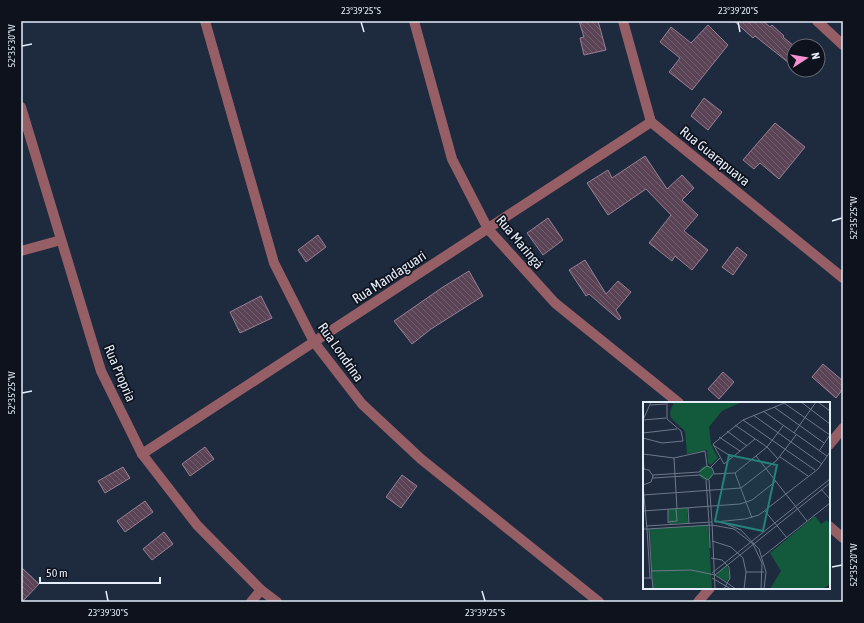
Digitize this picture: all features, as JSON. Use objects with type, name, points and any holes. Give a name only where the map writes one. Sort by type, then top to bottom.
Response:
[{"type":"street","name":"Rua Londrina","points":[[205,21],[274,262],[314,342],[362,404],[421,459],[599,602]]},
{"type":"street","name":"Rua Maringá","points":[[414,21],[452,159],[488,229],[555,303],[678,402]]},
{"type":"street","points":[[624,21],[650,122]]},
{"type":"street","points":[[817,21],[843,44]]},
{"type":"street","name":"Rua Propria","points":[[21,107],[100,371],[142,454],[197,525],[261,590],[277,602]]},
{"type":"street","name":"Rua Mandaguari","points":[[142,454],[650,122]]},
{"type":"street","name":"Rua Guarapuava","points":[[650,122],[843,278]]},
{"type":"street","points":[[21,251],[61,240]]},
{"type":"street","points":[[830,444],[843,428]]},
{"type":"street","points":[[830,527],[843,538]]},
{"type":"street","points":[[698,602],[709,589]]},
{"type":"street","points":[[252,602],[261,590]]},
{"type":"building","points":[[579,21],[598,21],[606,50],[584,55],[580,38],[584,37]]},
{"type":"building","points":[[734,21],[763,21],[770,27],[772,25],[786,39],[786,61],[755,36],[753,38]]},
{"type":"building","points":[[708,25],[728,45],[692,90],[669,72],[680,58],[660,42],[671,27],[691,43]]},
{"type":"building","points":[[704,98],[722,112],[708,130],[691,116]]},
{"type":"building","points":[[775,123],[805,147],[779,179],[760,163],[754,169],[743,160]]},
{"type":"building","points":[[645,156],[667,189],[682,175],[694,188],[682,200],[698,215],[684,231],[708,250],[692,270],[675,256],[672,261],[649,243],[671,215],[646,189],[608,215],[587,183],[608,170],[612,178]]},
{"type":"building","points":[[548,218],[563,240],[543,255],[527,233]]},
{"type":"building","points":[[318,235],[326,247],[306,262],[298,250]]},
{"type":"building","points":[[737,247],[747,255],[733,275],[722,267]]},
{"type":"building","points":[[585,260],[606,294],[618,281],[631,292],[616,310],[621,318],[619,320],[589,294],[586,296],[569,270]]},
{"type":"building","points":[[469,271],[483,296],[431,329],[412,344],[394,321]]},
{"type":"building","points":[[261,296],[272,318],[240,333],[230,312]]},
{"type":"building","points":[[823,364],[843,381],[843,389],[836,398],[812,377]]},
{"type":"building","points":[[723,372],[734,382],[719,399],[708,389]]},
{"type":"building","points":[[205,447],[214,459],[190,476],[182,464]]},
{"type":"building","points":[[123,467],[130,478],[105,493],[98,481]]},
{"type":"building","points":[[402,475],[417,486],[401,508],[386,497]]},
{"type":"building","points":[[145,501],[153,512],[125,532],[117,521]]},
{"type":"building","points":[[164,532],[173,544],[152,560],[143,549]]},
{"type":"building","points":[[21,567],[39,584],[22,602],[21,602]]}]
